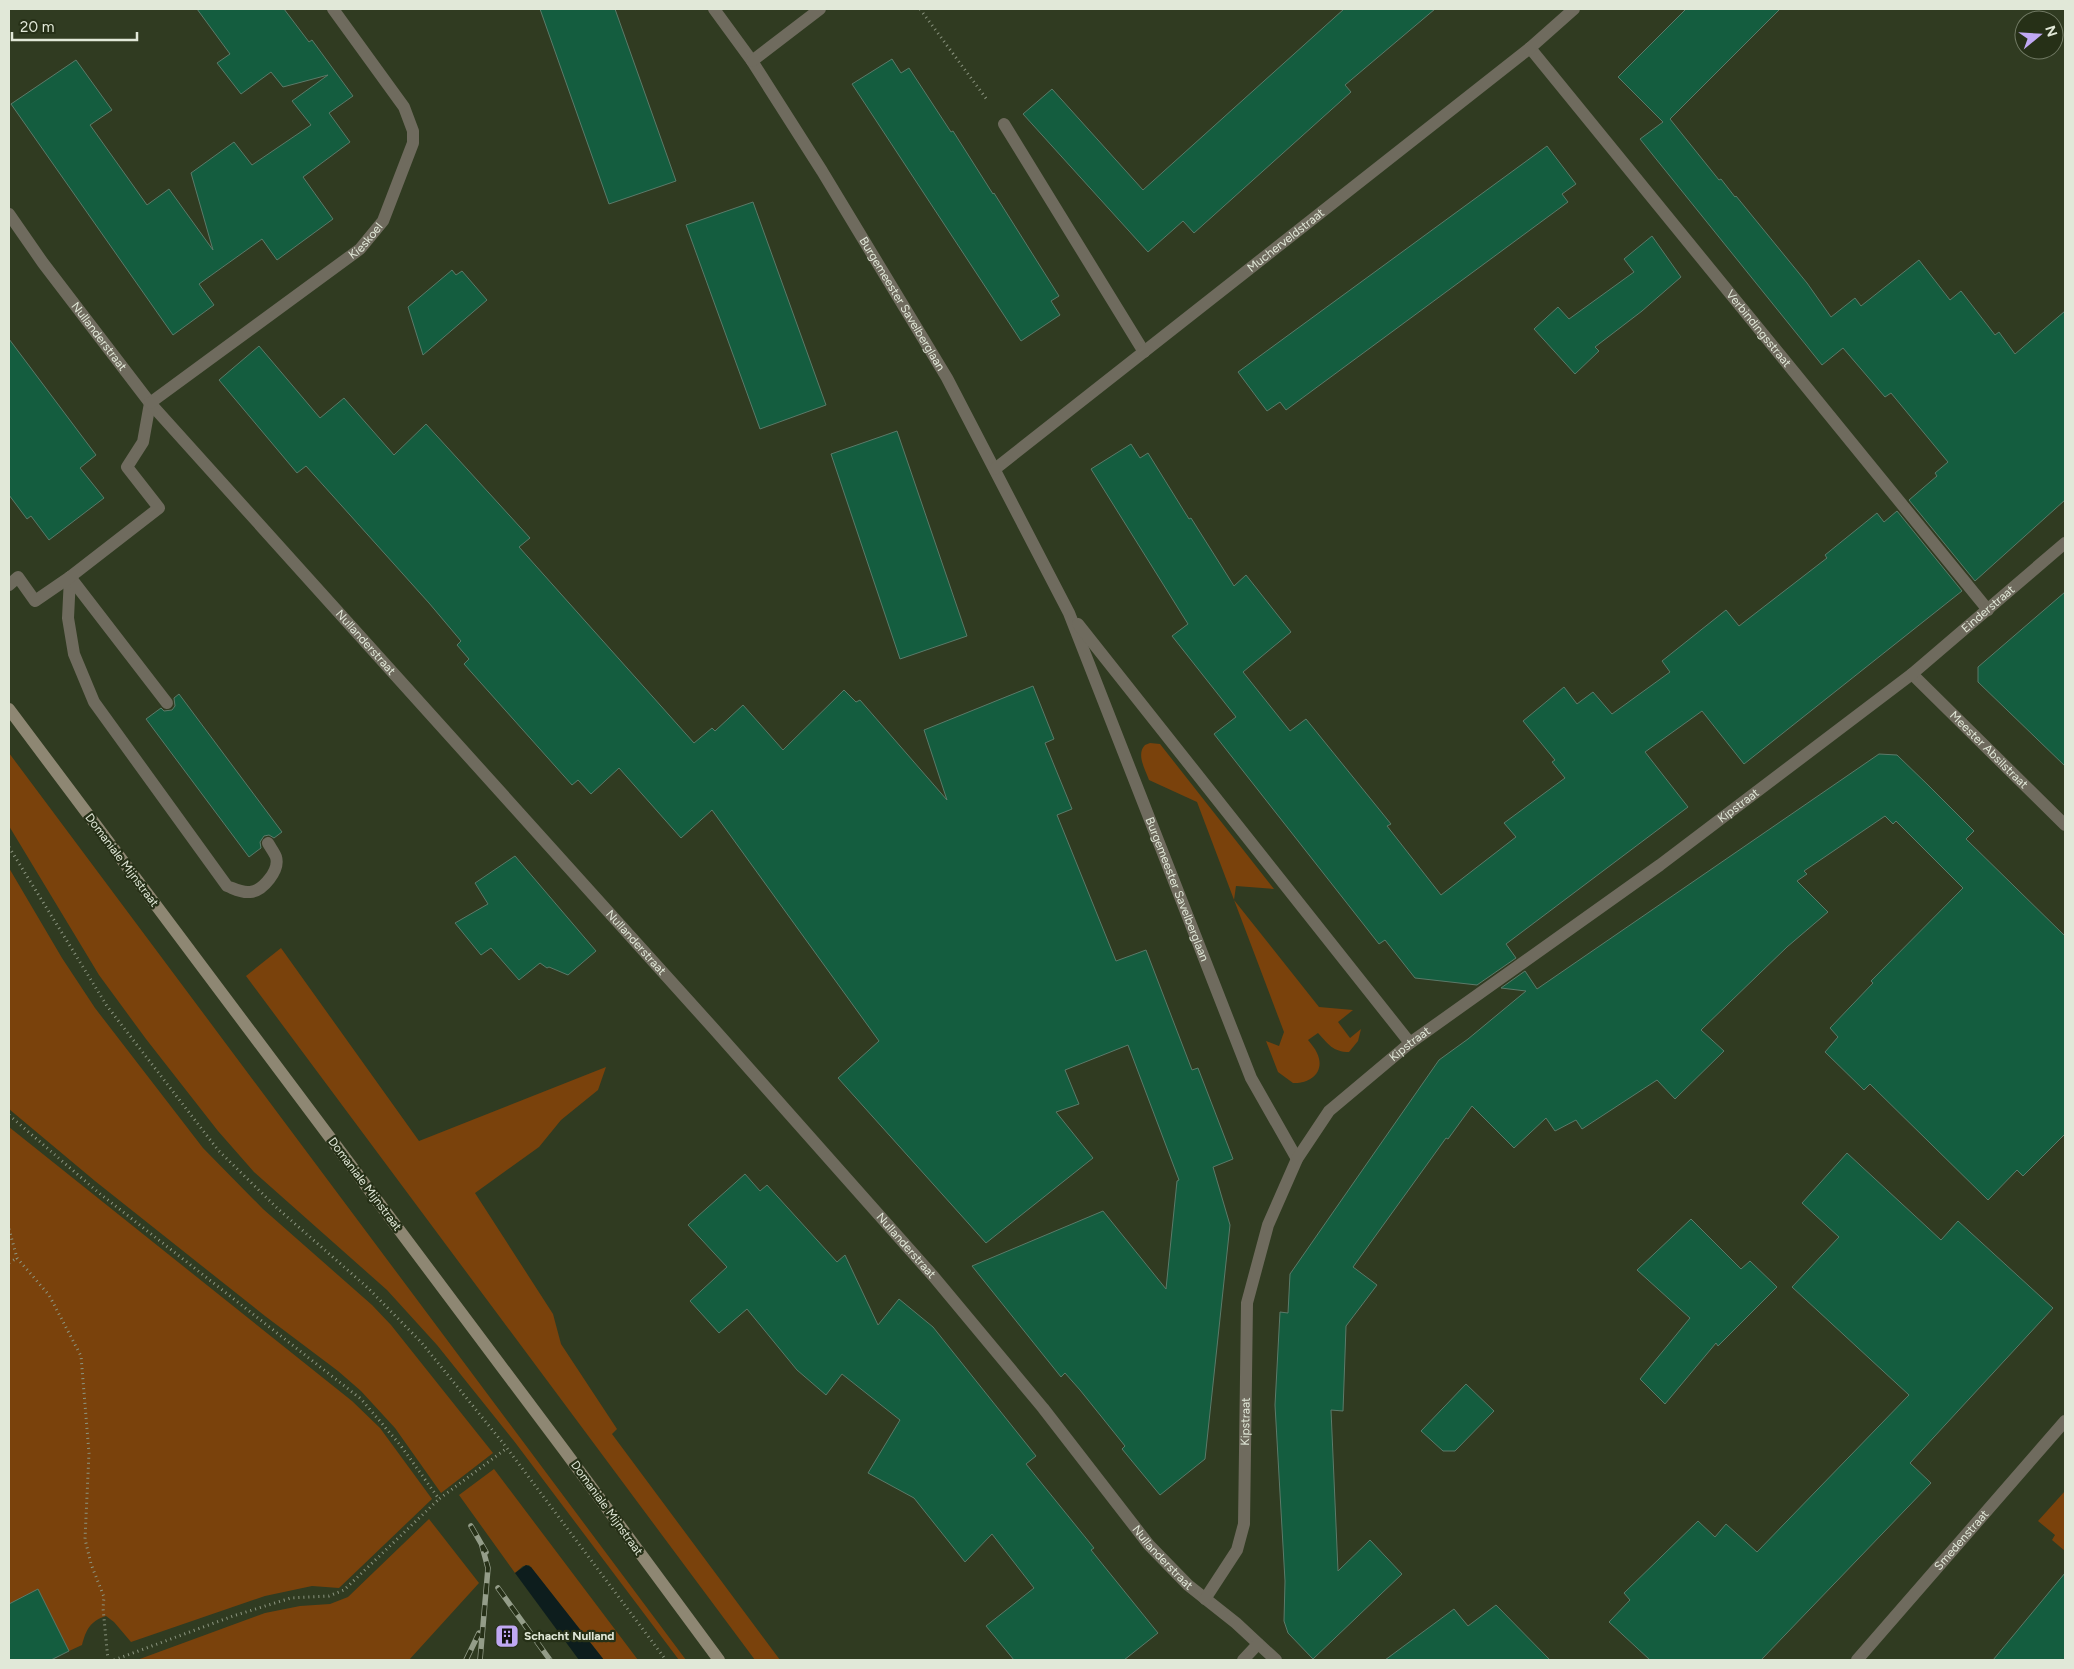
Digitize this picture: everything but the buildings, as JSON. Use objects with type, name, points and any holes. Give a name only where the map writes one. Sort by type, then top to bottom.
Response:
[{"type":"main road","name":"Domaniale Mijnstraat","points":[[9,709],[719,1660]]},
{"type":"street","name":"Kieskoel","points":[[150,403],[360,249],[383,221],[413,143],[413,131],[404,108],[333,9]]},
{"type":"street","name":"Burgemeester Savelberglaan","points":[[714,9],[752,61],[887,275],[947,378],[1069,613],[1251,1078],[1296,1159]]},
{"type":"street","points":[[752,61],[820,9]]},
{"type":"street","name":"Mucherveldstraat","points":[[995,469],[1530,48],[1574,9]]},
{"type":"street","name":"Verbindingsstraat","points":[[1530,48],[1988,610]]},
{"type":"street","points":[[1004,124],[1144,352]]},
{"type":"street","name":"Nullanderstraat","points":[[9,214],[43,263],[150,403],[714,1029],[928,1270],[1043,1408],[1149,1544],[1175,1573],[1276,1660]]},
{"type":"street","points":[[9,585],[18,577],[35,601],[70,577],[159,508],[127,467],[143,442],[150,403]]},
{"type":"street","name":"Einderstraat","points":[[1912,674],[2065,543]]},
{"type":"street","points":[[70,577],[167,703]]},
{"type":"street","points":[[70,577],[68,618],[74,654],[94,702],[228,886],[241,892],[253,892],[269,880],[275,867],[276,857],[268,843]]},
{"type":"street","name":"Burgemeester Savelberglaan","points":[[1069,613],[1410,1043]]},
{"type":"street","name":"Kipstraat","points":[[1205,1599],[1237,1550],[1244,1524],[1247,1302],[1268,1226],[1296,1159],[1329,1111],[1410,1043],[1660,865],[1912,674]]},
{"type":"street","name":"Meester Absilstraat","points":[[1912,674],[2065,825]]},
{"type":"street","name":"Smedenstraat","points":[[1857,1660],[2065,1421]]},
{"type":"street","points":[[1243,1660],[1258,1644]]},
{"type":"path","points":[[920,9],[1004,124]]},
{"type":"path","points":[[9,847],[106,1006],[218,1150],[277,1208],[375,1295],[421,1342],[508,1448],[666,1660]]},
{"type":"path","points":[[9,1116],[100,1193],[361,1400],[402,1446],[439,1499]]},
{"type":"path","points":[[9,1229],[17,1258],[49,1295],[81,1356],[89,1453],[85,1539],[104,1597],[103,1608],[108,1660]]},
{"type":"path","points":[[9,1263],[17,1258]]},
{"type":"path","points":[[114,1660],[233,1616],[291,1598],[329,1596],[344,1590],[439,1499],[508,1448]]},
{"type":"shaded area","points":[[1150,743],[1160,744],[1274,889],[1236,886],[1234,900],[1197,802],[1149,780],[1142,762],[1141,753],[1145,745]]},
{"type":"shaded area","points":[[9,753],[686,1660],[679,1660],[514,1441],[437,1345],[387,1290],[254,1172],[218,1131],[146,1039],[99,975],[9,826]]},
{"type":"shaded area","points":[[9,868],[62,958],[95,1008],[203,1148],[263,1209],[372,1305],[391,1325],[493,1453],[441,1493],[395,1428],[361,1391],[95,1181],[9,1109]]},
{"type":"shaded area","points":[[1234,900],[1319,1007],[1353,1010],[1338,1022],[1350,1038],[1361,1029],[1358,1041],[1349,1052],[1335,1049],[1318,1033],[1308,1040],[1317,1053],[1319,1060],[1318,1071],[1310,1079],[1293,1083],[1278,1072],[1266,1041],[1279,1046],[1284,1032]]},
{"type":"shaded area","points":[[281,948],[419,1141],[606,1067],[598,1090],[561,1120],[539,1147],[475,1193],[553,1314],[561,1344],[617,1429],[612,1434],[780,1660],[755,1660],[246,976]]},
{"type":"shaded area","points":[[9,1127],[352,1401],[380,1428],[432,1499],[339,1588],[312,1586],[265,1596],[131,1642],[114,1622],[106,1616],[92,1623],[82,1645],[69,1651],[38,1590],[9,1604]]},
{"type":"shaded area","points":[[494,1469],[638,1660],[604,1660],[529,1565],[523,1566],[515,1573],[459,1495]]},
{"type":"shaded area","points":[[2065,1491],[2065,1551],[2052,1540],[2055,1535],[2038,1521]]},
{"type":"shaded area","points":[[429,1519],[479,1583],[409,1660],[137,1660],[265,1613],[300,1606],[330,1604],[348,1597]]},
{"type":"shaded area","points":[[526,1565],[531,1567],[604,1660],[579,1660],[515,1573]]},
{"type":"railway","points":[[471,1526],[486,1552]]},
{"type":"railway","points":[[480,1660],[488,1568],[482,1546]]},
{"type":"railway","points":[[498,1588],[550,1660]]},
{"type":"railway","points":[[466,1660],[479,1633]]},
{"type":"place","name":"Schacht Nulland","points":[[507,1636]]}]
